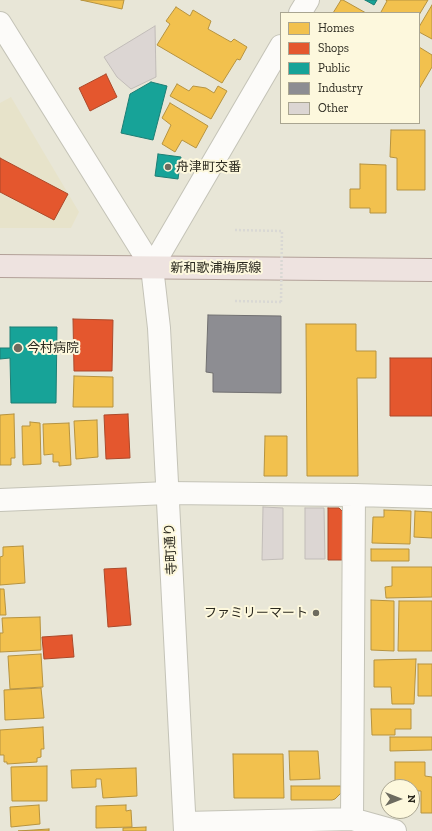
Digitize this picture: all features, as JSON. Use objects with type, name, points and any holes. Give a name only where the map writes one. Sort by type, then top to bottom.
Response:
[{"type":"main road","name":"新和歌浦梅原線","points":[[0,266],[432,270]]},
{"type":"street","points":[[301,12],[308,0]]},
{"type":"street","points":[[0,23],[152,267],[280,48]]},
{"type":"street","name":"寺町通り","points":[[152,267],[159,328],[185,827]]},
{"type":"street","points":[[0,500],[168,493],[432,497]]},
{"type":"street","points":[[352,819],[354,495]]},
{"type":"street","points":[[185,827],[352,819],[395,831]]},
{"type":"path","points":[[235,230],[282,231],[281,302],[235,301]]},
{"type":"shaded area","points":[[11,97],[79,212],[71,228],[0,228],[0,103]]},
{"type":"building: Homes","points":[[81,0],[124,0],[122,9]]},
{"type":"building: Homes","points":[[341,0],[343,0],[364,12],[334,12]]},
{"type":"building: Homes","points":[[386,0],[428,0],[420,13],[420,12],[381,12],[387,1]]},
{"type":"building: Homes","points":[[432,5],[432,39],[420,33],[420,25]]},
{"type":"building: Homes","points":[[176,7],[190,16],[193,10],[211,21],[208,29],[231,42],[234,39],[247,47],[240,60],[237,59],[222,83],[157,45],[170,24],[166,21]]},
{"type":"building: Homes","points":[[420,48],[432,55],[432,67],[420,87]]},
{"type":"building: Homes","points":[[177,84],[189,91],[193,86],[206,88],[214,93],[218,86],[227,91],[211,119],[170,96]]},
{"type":"building: Homes","points":[[170,103],[208,126],[196,148],[182,140],[175,152],[162,144],[171,125],[162,118]]},
{"type":"building: Homes","points":[[391,130],[425,130],[425,190],[397,190],[397,158],[390,157]]},
{"type":"building: Homes","points":[[360,164],[386,165],[386,213],[370,213],[370,208],[350,208],[350,189],[360,189]]},
{"type":"building: Homes","points":[[306,324],[356,324],[356,351],[376,351],[376,378],[357,378],[358,476],[307,476]]},
{"type":"building: Homes","points":[[74,376],[113,377],[113,407],[73,407]]},
{"type":"building: Homes","points":[[14,414],[15,458],[11,458],[11,465],[0,465],[0,415]]},
{"type":"building: Homes","points":[[97,420],[98,457],[76,459],[74,421]]},
{"type":"building: Homes","points":[[30,422],[40,423],[41,464],[23,465],[22,426],[30,426]]},
{"type":"building: Homes","points":[[69,423],[71,465],[59,466],[59,462],[53,462],[53,454],[44,455],[43,424]]},
{"type":"building: Homes","points":[[265,436],[287,436],[287,476],[264,476]]},
{"type":"building: Homes","points":[[384,510],[411,511],[410,544],[372,543],[373,517],[384,517]]},
{"type":"building: Homes","points":[[415,511],[432,512],[432,538],[414,537]]},
{"type":"building: Homes","points":[[23,546],[25,583],[0,585],[0,557],[3,556],[3,547]]},
{"type":"building: Homes","points":[[371,549],[409,549],[409,561],[371,561]]},
{"type":"building: Homes","points":[[392,567],[432,567],[432,597],[386,598],[385,587],[392,586]]},
{"type":"building: Homes","points":[[0,589],[4,589],[6,615],[0,615]]},
{"type":"building: Homes","points":[[371,600],[394,601],[394,651],[371,650]]},
{"type":"building: Homes","points":[[399,601],[432,601],[432,651],[398,651]]},
{"type":"building: Homes","points":[[40,617],[41,650],[0,652],[0,633],[3,633],[2,618]]},
{"type":"building: Homes","points":[[41,654],[43,687],[10,689],[8,656]]},
{"type":"building: Homes","points":[[416,659],[414,704],[392,704],[391,687],[374,687],[374,660]]},
{"type":"building: Homes","points":[[418,664],[432,664],[432,696],[418,696]]},
{"type":"building: Homes","points":[[41,688],[44,718],[5,720],[4,690]]},
{"type":"building: Homes","points":[[371,709],[411,709],[411,729],[395,729],[395,735],[372,735]]},
{"type":"building: Homes","points":[[43,727],[44,749],[41,749],[41,757],[37,758],[37,762],[7,764],[7,762],[4,762],[4,755],[0,755],[0,730]]},
{"type":"building: Homes","points":[[390,737],[432,737],[432,750],[390,751]]},
{"type":"building: Homes","points":[[289,751],[318,751],[320,779],[290,780]]},
{"type":"building: Homes","points":[[233,754],[283,754],[284,798],[234,798]]},
{"type":"building: Homes","points":[[395,762],[425,762],[425,776],[432,777],[432,813],[421,813],[420,779],[395,779]]},
{"type":"building: Homes","points":[[47,766],[47,801],[12,801],[11,767]]},
{"type":"building: Homes","points":[[136,768],[137,796],[103,798],[101,779],[96,779],[96,787],[72,788],[71,770]]},
{"type":"building: Homes","points":[[291,786],[341,786],[342,792],[332,800],[291,800]]},
{"type":"building: Homes","points":[[39,805],[40,824],[11,827],[10,807]]},
{"type":"building: Homes","points":[[126,805],[126,811],[131,810],[132,827],[96,828],[96,806]]},
{"type":"building: Homes","points":[[146,827],[146,831],[123,831],[123,828]]},
{"type":"building: Homes","points":[[49,829],[49,831],[18,831]]},
{"type":"building: Shops","points":[[106,74],[117,97],[90,111],[79,88]]},
{"type":"building: Shops","points":[[0,158],[68,194],[54,220],[0,192]]},
{"type":"building: Shops","points":[[73,319],[113,320],[112,371],[74,371]]},
{"type":"building: Shops","points":[[390,358],[432,358],[432,416],[390,416]]},
{"type":"building: Shops","points":[[128,414],[130,458],[106,459],[104,415]]},
{"type":"building: Shops","points":[[328,508],[339,508],[348,517],[347,560],[328,560]]},
{"type":"building: Shops","points":[[126,568],[131,625],[108,627],[104,569]]},
{"type":"building: Shops","points":[[72,635],[74,657],[44,659],[42,637]]},
{"type":"building: Public","points":[[365,0],[377,0],[374,5]]},
{"type":"building: Public","points":[[151,82],[167,86],[153,140],[121,133],[130,94]]},
{"type":"building: Public","name":"舟津町交番","points":[[158,154],[181,157],[178,179],[155,176]]},
{"type":"building: Public","name":"今村病院","points":[[10,327],[57,327],[56,403],[11,403],[10,358],[0,359],[0,348],[10,348]]},
{"type":"building: Industry","points":[[208,315],[281,316],[281,393],[213,392],[213,373],[206,372]]},
{"type":"building: Other","points":[[155,26],[156,77],[131,89],[117,77],[104,57]]},
{"type":"building: Other","points":[[263,507],[283,508],[283,559],[262,560]]},
{"type":"building: Other","points":[[305,508],[324,508],[325,559],[305,559]]},
{"type":"place","name":"舟津町交番","points":[[168,167]]},
{"type":"place","name":"今村病院","points":[[18,348]]},
{"type":"place","name":"ファミリーマート","points":[[316,613]]}]
